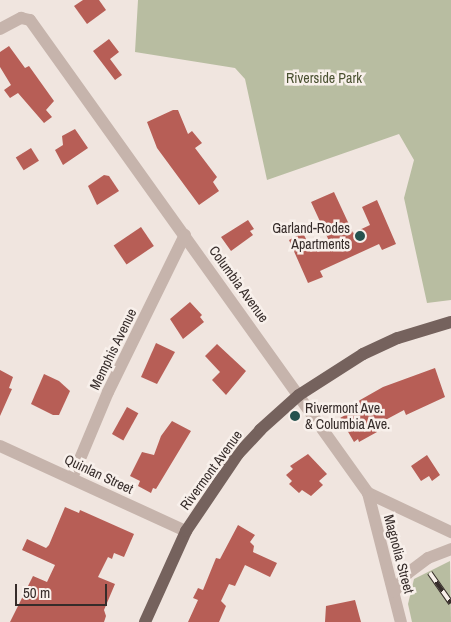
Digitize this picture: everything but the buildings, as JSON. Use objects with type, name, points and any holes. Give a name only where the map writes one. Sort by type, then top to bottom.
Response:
[{"type":"main road","name":"Rivermont Avenue","points":[[145,622],[186,531],[238,454],[299,395],[363,354],[398,338],[451,322]]},
{"type":"street","name":"Columbia Avenue","points":[[0,29],[21,18],[30,20],[368,493],[451,532]]},
{"type":"street","name":"Memphis Avenue","points":[[72,478],[108,392],[185,235]]},
{"type":"street","name":"Quinlan Street","points":[[0,446],[186,531]]},
{"type":"street","name":"Magnolia Street","points":[[368,493],[401,622]]},
{"type":"street","points":[[394,592],[408,573],[421,563],[451,549]]},
{"type":"green space","name":"Riverside Park","points":[[138,0],[451,0],[451,300],[427,303],[404,198],[414,160],[399,134],[267,180],[245,79],[235,68],[135,52]]},
{"type":"green space","points":[[450,561],[451,622],[412,622],[408,604],[414,579]]},
{"type":"railway","points":[[430,573],[451,603]]},
{"type":"place","name":"Garland-Rodes Apartments","points":[[360,236]]},
{"type":"place","name":"Rivermont Ave. & Columbia Ave.","points":[[295,416]]}]
